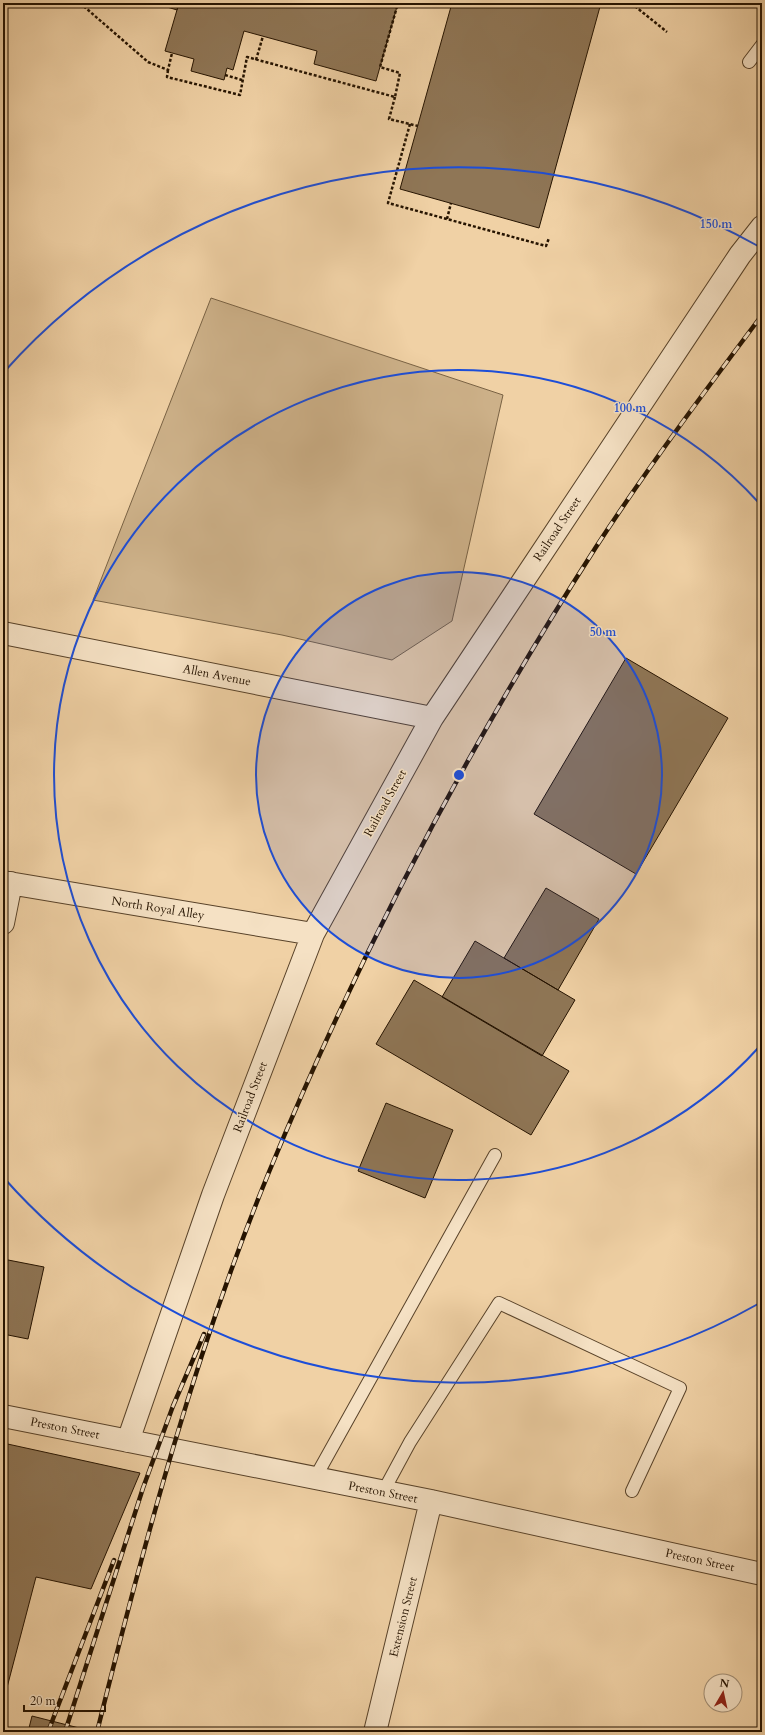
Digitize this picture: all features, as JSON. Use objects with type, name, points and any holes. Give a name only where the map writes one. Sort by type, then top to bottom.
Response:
[{"type":"street","name":"Railroad Street","points":[[128,1441],[213,1194],[313,934],[432,718],[740,255],[762,227]]},
{"type":"street","name":"Allen Avenue","points":[[3,633],[432,718]]},
{"type":"street","name":"North Royal Alley","points":[[7,883],[313,934]]},
{"type":"street","points":[[3,923],[7,883]]},
{"type":"street","name":"Preston Street","points":[[3,1416],[431,1501],[762,1574]]},
{"type":"street","name":"Extension Street","points":[[375,1732],[431,1501]]},
{"type":"lane","points":[[749,62],[762,44]]},
{"type":"lane","points":[[315,1478],[495,1155]]},
{"type":"lane","points":[[383,1492],[410,1442],[499,1303],[680,1388],[632,1491]]},
{"type":"path","points":[[80,3],[148,62],[168,70]]},
{"type":"path","points":[[172,3],[178,5]]},
{"type":"path","points":[[398,3],[380,67],[400,73],[389,119],[418,126]]},
{"type":"path","points":[[631,3],[667,32]]},
{"type":"path","points":[[256,60],[263,36]]},
{"type":"path","points":[[172,53],[167,77],[240,95],[247,57],[395,97]]},
{"type":"path","points":[[225,75],[242,80]]},
{"type":"path","points":[[410,124],[388,203],[546,246],[548,238]]},
{"type":"path","points":[[447,219],[451,203]]},
{"type":"shaded area","points":[[211,298],[503,395],[452,621],[392,660],[282,635],[93,600]]},
{"type":"building","points":[[154,3],[179,3],[177,10]]},
{"type":"building","points":[[179,3],[398,3],[376,81],[314,64],[317,51],[244,31],[233,70],[227,68],[224,80],[191,71],[194,59],[165,51]]},
{"type":"building","points":[[452,3],[601,3],[539,228],[400,189]]},
{"type":"building","points":[[626,658],[728,718],[636,874],[534,814]]},
{"type":"building","points":[[546,888],[599,919],[558,990],[504,958]]},
{"type":"building","points":[[475,941],[575,1000],[542,1056],[442,997]]},
{"type":"building","points":[[414,980],[569,1071],[531,1135],[376,1044]]},
{"type":"building","points":[[386,1103],[453,1130],[425,1198],[358,1171]]},
{"type":"building","points":[[3,1259],[44,1267],[28,1339],[3,1334]]},
{"type":"building","points":[[3,1443],[140,1473],[91,1589],[36,1577],[4,1699]]},
{"type":"building","points":[[32,1716],[83,1729],[82,1732],[28,1732]]},
{"type":"railway","points":[[97,1732],[133,1590],[194,1378],[242,1240],[269,1172],[340,1010],[460,774],[549,622],[596,547],[656,458],[762,315]]},
{"type":"railway","points":[[65,1732],[143,1488],[173,1406],[204,1334]]},
{"type":"railway","points":[[48,1732],[114,1560]]}]
